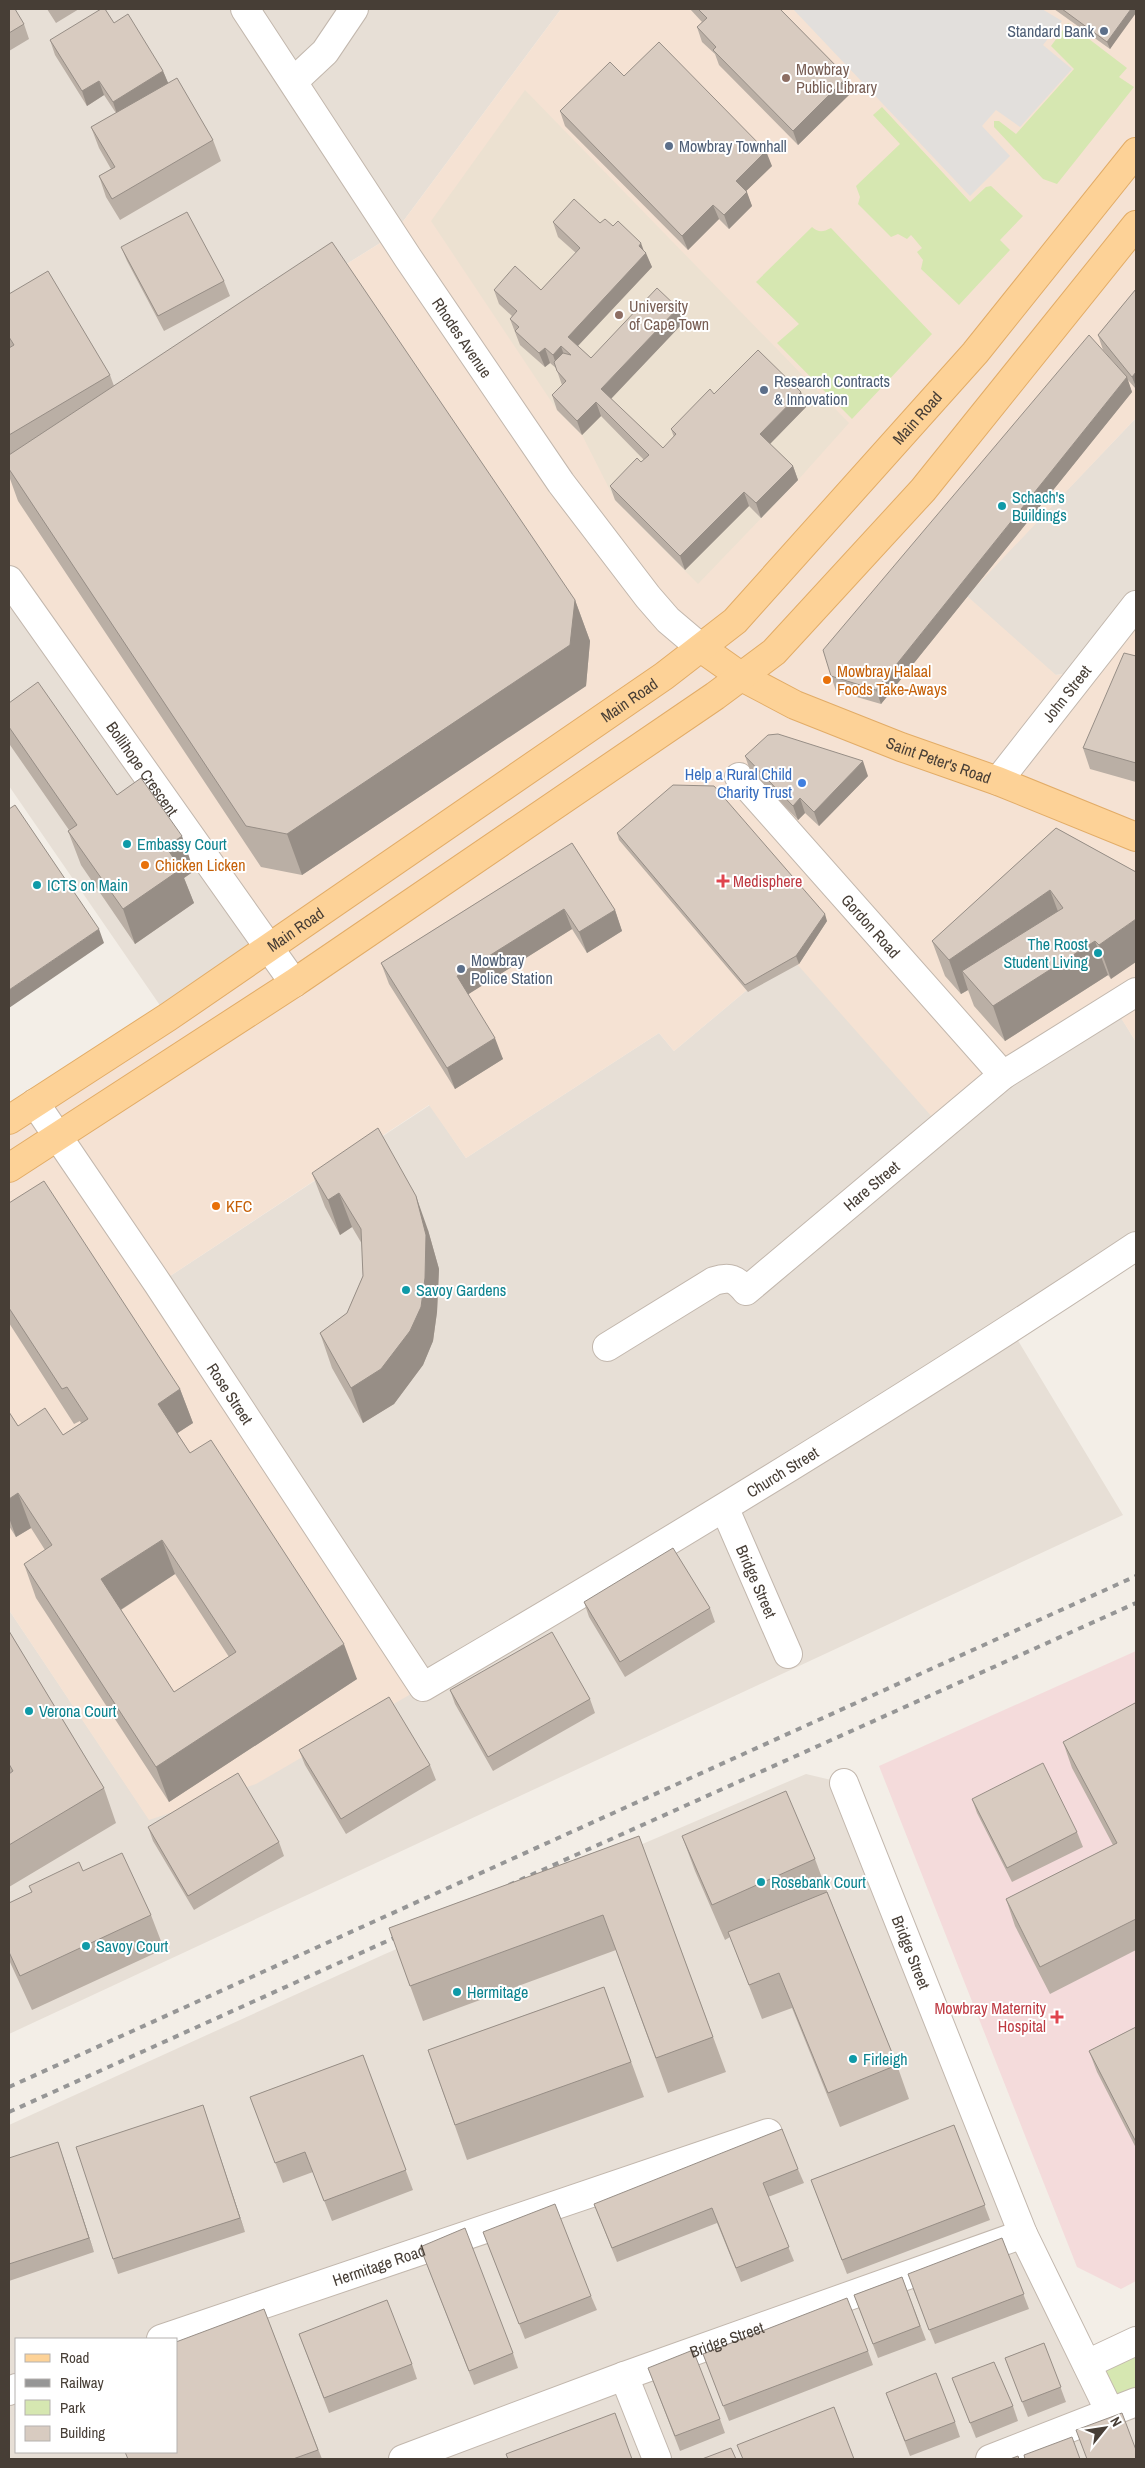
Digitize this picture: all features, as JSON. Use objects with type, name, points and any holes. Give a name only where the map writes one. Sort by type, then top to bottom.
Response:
[{"type":"main road","name":"Main Road","points":[[9,1120],[168,1017],[398,859],[701,648],[734,621],[975,353],[1136,152]]},
{"type":"main road","points":[[9,1168],[294,983],[742,677],[774,652],[923,490],[1136,225]]},
{"type":"main road","name":"Saint Peter's Road","points":[[701,648],[742,677],[795,705],[1136,837]]},
{"type":"main road","points":[[398,859],[423,895]]},
{"type":"street","name":"Rhodes Avenue","points":[[245,9],[294,81],[408,258],[561,484],[668,620],[701,648]]},
{"type":"street","points":[[294,81],[324,52],[354,9]]},
{"type":"street","name":"Bollihope Crescent","points":[[9,580],[294,983]]},
{"type":"street","name":"John Street","points":[[998,782],[1136,605]]},
{"type":"street","name":"Gordon Road","points":[[738,777],[1003,1074]]},
{"type":"street","name":"Hare Street","points":[[607,1347],[714,1281],[726,1277],[737,1280],[746,1291],[1003,1074],[1136,992]]},
{"type":"street","name":"Rose Street","points":[[35,1103],[423,1687]]},
{"type":"street","name":"Church Street","points":[[423,1687],[725,1509],[1003,1334],[1136,1246]]},
{"type":"street","name":"Bridge Street","points":[[725,1509],[788,1654]]},
{"type":"street","name":"Bridge Street","points":[[844,1783],[1023,2234],[1110,2412]]},
{"type":"street","name":"Hermitage Road","points":[[164,2338],[768,2133]]},
{"type":"street","name":"Bridge Street","points":[[403,2459],[624,2376],[1023,2234]]},
{"type":"street","points":[[1087,2364],[1136,2341]]},
{"type":"street","points":[[624,2376],[657,2459]]},
{"type":"street","points":[[990,2459],[1136,2402]]},
{"type":"shaded area","points":[[9,9],[561,9],[393,235],[9,475]]},
{"type":"shaded area","points":[[561,9],[1136,9],[1136,418],[967,596],[1056,675],[1084,672],[1136,605],[1136,1042],[1114,1007],[940,1126],[789,955],[674,1051],[659,1033],[466,1158],[429,1105],[158,1284],[423,1687],[256,1784],[149,1820],[9,1610],[9,1120],[269,947],[9,580],[9,475],[393,235]]},
{"type":"shaded area","points":[[793,9],[1042,9],[1062,21],[1043,45],[1072,69],[1020,127],[996,110],[982,126],[1010,156],[970,196]]},
{"type":"shaded area","name":"University of Cape Town","points":[[525,90],[849,423],[798,480],[698,584],[615,500],[582,435],[557,410],[431,221]]},
{"type":"shaded area","points":[[1136,418],[1136,605],[1084,672],[1055,675],[966,596]]},
{"type":"shaded area","points":[[9,580],[270,947],[168,1017],[9,786]]},
{"type":"shaded area","points":[[789,955],[1114,1006],[1136,1042],[1136,1246],[1011,1329],[1123,1515],[9,2034],[9,1610],[149,1819],[158,1284],[430,1105],[466,1158],[659,1033],[674,1051]]},
{"type":"shaded area","name":"Mowbray Maternity Hospital","points":[[1136,1651],[1136,2281],[1121,2289],[1077,2267],[879,1766]]},
{"type":"shaded area","points":[[806,1774],[844,1783],[1087,2363],[1136,2341],[1136,2459],[9,2459],[9,2125],[385,1954]]},
{"type":"green space","points":[[1068,23],[1127,68],[1119,77],[1134,87],[1057,184],[1043,179],[994,127],[994,121],[999,121],[1016,134],[1074,69],[1051,46]]},
{"type":"green space","points":[[882,107],[970,202],[986,187],[991,186],[1023,216],[1000,240],[1010,250],[959,305],[921,269],[923,260],[917,252],[922,248],[911,235],[907,239],[898,234],[891,237],[858,204],[860,197],[856,186],[900,144],[873,115]]},
{"type":"green space","points":[[812,227],[821,231],[831,228],[932,334],[852,419],[777,343],[799,324],[756,282]]},
{"type":"green space","points":[[1136,2341],[1136,2402],[1110,2412],[1087,2364]]},
{"type":"building","points":[[9,9],[15,9],[24,24],[9,33]]},
{"type":"building","points":[[101,9],[105,9],[114,23],[128,14],[163,71],[113,102],[99,81],[82,91],[50,40]]},
{"type":"building","name":"Mowbray Public Library","points":[[698,9],[780,9],[847,77],[793,131],[713,50],[716,47],[697,27],[707,18]]},
{"type":"building","name":"Standard Bank","points":[[1062,9],[1131,9],[1107,42]]},
{"type":"building","name":"Mowbray Townhall","points":[[659,42],[766,151],[736,181],[747,192],[724,215],[713,205],[682,236],[560,111],[610,62],[624,76]]},
{"type":"building","points":[[177,78],[213,140],[112,199],[99,176],[115,167],[91,127]]},
{"type":"building","name":"Research Contracts & Innovation","points":[[574,199],[600,223],[605,219],[613,226],[618,221],[641,243],[639,246],[646,253],[568,337],[591,358],[657,288],[678,308],[601,389],[663,448],[676,434],[671,429],[710,389],[714,394],[758,350],[801,392],[760,434],[793,466],[756,503],[744,492],[680,556],[610,486],[637,458],[641,462],[649,455],[596,402],[577,421],[552,395],[566,381],[557,371],[554,362],[563,353],[571,355],[561,346],[553,355],[545,348],[539,353],[515,331],[519,327],[510,319],[517,311],[494,290],[515,266],[541,290],[580,248],[553,222]]},
{"type":"building","points":[[187,212],[224,281],[158,316],[121,247]]},
{"type":"building","points":[[332,242],[575,600],[570,645],[287,834],[246,826],[9,469],[9,455]]},
{"type":"building","points":[[48,271],[110,375],[9,435],[9,348],[14,345],[9,337],[9,294]]},
{"type":"building","points":[[1136,289],[1136,372],[1132,377],[1098,335]]},
{"type":"building","name":"Schach's Buildings","points":[[1089,335],[1127,377],[876,690],[831,676],[823,650]]},
{"type":"building","points":[[1124,653],[1136,656],[1136,763],[1083,748]]},
{"type":"building","name":"Embassy Court","points":[[38,682],[117,795],[141,778],[182,836],[166,847],[181,869],[123,909],[68,831],[77,825],[9,727],[9,703]]},
{"type":"building","points":[[778,734],[863,761],[814,812],[800,798],[793,806],[745,756],[768,735]]},
{"type":"building","name":"Medisphere","points":[[673,785],[714,786],[825,914],[796,956],[745,985],[617,833]]},
{"type":"building","name":"ICTS on Main","points":[[15,805],[99,929],[9,990],[9,809]]},
{"type":"building","points":[[1056,828],[1136,872],[1136,919],[1099,945],[1095,941],[993,1006],[962,971],[1063,908],[1050,890],[949,960],[932,941]]},
{"type":"building","name":"Mowbray Police Station","points":[[572,843],[615,910],[579,932],[564,909],[457,976],[495,1038],[447,1068],[381,963]]},
{"type":"building","name":"Savoy Gardens","points":[[378,1128],[416,1196],[426,1235],[425,1278],[421,1307],[410,1331],[381,1369],[351,1388],[320,1333],[347,1313],[363,1276],[361,1229],[339,1193],[328,1200],[312,1173]]},
{"type":"building","points":[[44,1181],[180,1389],[158,1404],[190,1453],[211,1440],[344,1644],[156,1767],[24,1564],[52,1545],[18,1493],[9,1499],[9,1412],[18,1426],[45,1408],[63,1435],[88,1419],[67,1387],[62,1389],[9,1308],[9,1203]],"holes":[[[162,1540],[236,1652],[174,1692],[101,1579]]]},
{"type":"building","points":[[673,1548],[710,1608],[620,1662],[584,1602]]},
{"type":"building","name":"Verona Court","points":[[9,1631],[104,1788],[9,1845],[9,1774],[13,1771],[9,1764]]},
{"type":"building","points":[[552,1632],[590,1699],[488,1757],[450,1690]]},
{"type":"building","points":[[389,1697],[430,1765],[341,1819],[299,1750]]},
{"type":"building","points":[[1135,1703],[1136,1919],[1040,1967],[1006,1899],[1117,1843],[1063,1742]]},
{"type":"building","points":[[1043,1763],[1077,1832],[1007,1868],[972,1799]]},
{"type":"building","points":[[238,1773],[279,1842],[188,1896],[148,1827]]},
{"type":"building","points":[[786,1791],[815,1859],[712,1905],[682,1836]]},
{"type":"building","name":"Hermitage","points":[[639,1836],[713,2037],[656,2058],[603,1915],[410,1986],[389,1928]]},
{"type":"building","points":[[122,1853],[151,1915],[20,1976],[9,1952],[9,1903],[32,1892],[29,1886],[79,1862],[83,1871]]},
{"type":"building","name":"Firleigh","points":[[827,1892],[897,2065],[828,2093],[779,1973],[749,1985],[728,1932]]},
{"type":"building","points":[[604,1987],[631,2062],[455,2125],[428,2050]]},
{"type":"building","points":[[1136,2027],[1136,2142],[1089,2051]]},
{"type":"building","points":[[363,2055],[406,2170],[324,2201],[305,2152],[275,2163],[250,2097]]},
{"type":"building","points":[[203,2105],[240,2218],[113,2259],[76,2147]]},
{"type":"building","points":[[954,2125],[985,2205],[842,2260],[811,2180]]},
{"type":"building","points":[[782,2129],[798,2169],[763,2183],[789,2247],[736,2268],[712,2208],[612,2248],[594,2204]]},
{"type":"building","points":[[58,2142],[89,2238],[9,2264],[9,2158]]},
{"type":"building","points":[[555,2204],[591,2296],[519,2324],[483,2232]]},
{"type":"building","points":[[465,2228],[513,2353],[469,2371],[420,2247]]},
{"type":"building","points":[[1002,2238],[1024,2294],[929,2330],[908,2274]]},
{"type":"building","points":[[902,2277],[920,2326],[873,2344],[854,2295]]},
{"type":"building","points":[[847,2298],[868,2351],[723,2406],[703,2354]]},
{"type":"building","points":[[387,2300],[412,2364],[324,2398],[299,2334]]},
{"type":"building","points":[[264,2309],[318,2450],[293,2459],[128,2459],[125,2453],[178,2453],[178,2341]]},
{"type":"building","points":[[1044,2343],[1061,2387],[1022,2402],[1005,2358]]},
{"type":"building","points":[[693,2350],[720,2419],[675,2436],[648,2368]]},
{"type":"building","points":[[994,2362],[1013,2406],[970,2423],[952,2378]]},
{"type":"building","points":[[936,2373],[955,2422],[905,2441],[886,2393]]},
{"type":"building","points":[[834,2407],[854,2459],[743,2459],[737,2445]]},
{"type":"building","points":[[615,2413],[632,2459],[508,2459],[506,2454]]},
{"type":"building","points":[[1122,2413],[1136,2450],[1136,2459],[1087,2459],[1076,2430]]},
{"type":"building","points":[[1072,2437],[1080,2459],[1025,2459],[1024,2455]]},
{"type":"building","points":[[731,2448],[736,2459],[702,2459]]},
{"type":"railway","points":[[9,2087],[1136,1576]]},
{"type":"railway","points":[[509,1885],[1136,1603]]},
{"type":"railway","points":[[9,2112],[405,1933]]},
{"type":"place","name":"Standard Bank","points":[[1104,31]]},
{"type":"place","name":"Mowbray Public Library","points":[[786,78]]},
{"type":"place","name":"Mowbray Townhall","points":[[669,146]]},
{"type":"place","name":"University of Cape Town","points":[[619,315]]},
{"type":"place","name":"Research Contracts & Innovation","points":[[764,390]]},
{"type":"place","name":"Schach's Buildings","points":[[1002,506]]},
{"type":"place","name":"Mowbray Halaal Foods Take-Aways","points":[[827,680]]},
{"type":"place","name":"Help a Rural Child Charity Trust","points":[[802,783]]},
{"type":"place","name":"Embassy Court","points":[[127,844]]},
{"type":"place","name":"Chicken Licken","points":[[145,865]]},
{"type":"place","name":"Medisphere","points":[[723,881]]},
{"type":"place","name":"ICTS on Main","points":[[37,885]]},
{"type":"place","name":"The Roost Student Living","points":[[1098,953]]},
{"type":"place","name":"Mowbray Police Station","points":[[461,969]]},
{"type":"place","name":"KFC","points":[[216,1206]]},
{"type":"place","name":"Savoy Gardens","points":[[406,1290]]},
{"type":"place","name":"Verona Court","points":[[29,1711]]},
{"type":"place","name":"Rosebank Court","points":[[761,1882]]},
{"type":"place","name":"Savoy Court","points":[[86,1946]]},
{"type":"place","name":"Hermitage","points":[[457,1992]]},
{"type":"place","name":"Mowbray Maternity Hospital","points":[[1057,2017]]},
{"type":"place","name":"Firleigh","points":[[853,2059]]}]
